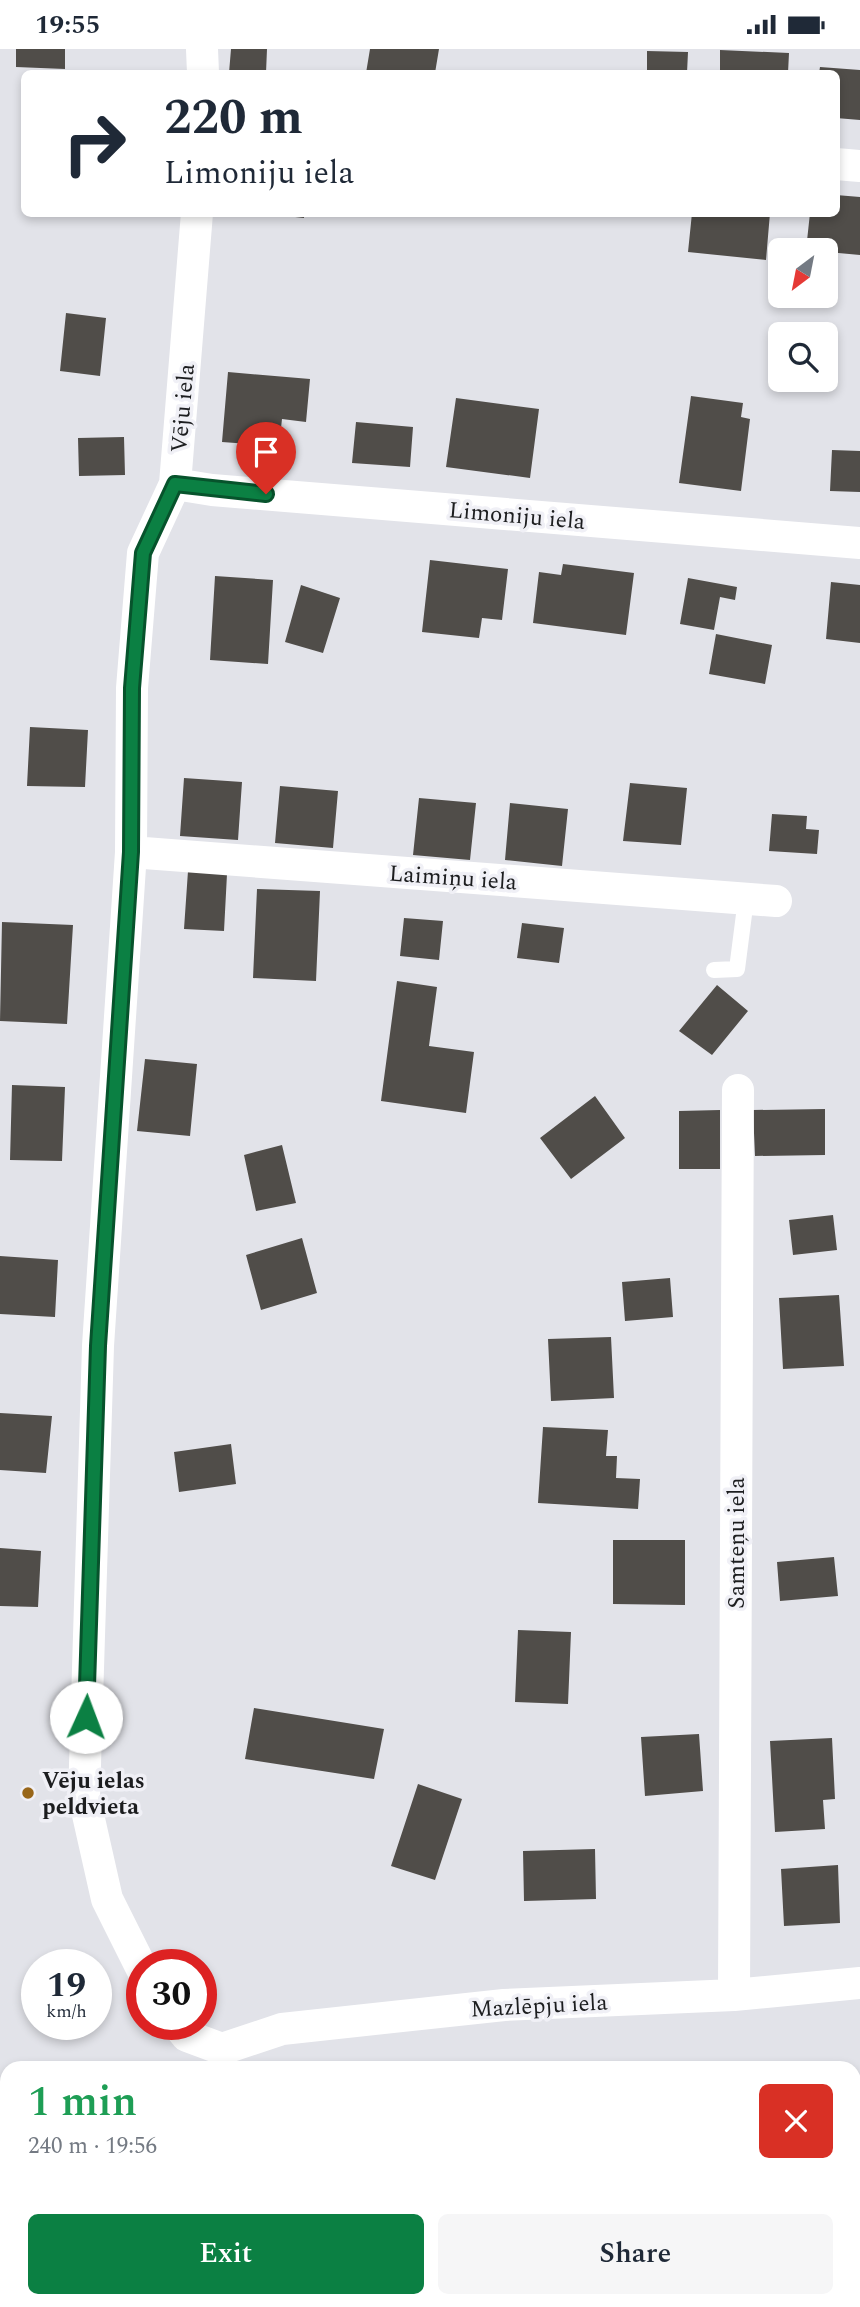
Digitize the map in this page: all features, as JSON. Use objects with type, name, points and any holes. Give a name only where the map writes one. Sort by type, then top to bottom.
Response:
[{"type":"street","points":[[202,49],[204,70]]},
{"type":"street","points":[[840,164],[860,166]]},
{"type":"street","name":"Vēju iela","points":[[132,1949],[107,1899],[84,1797],[98,1346],[131,852],[132,688],[143,553],[175,484],[197,217]]},
{"type":"street","name":"Limoniju iela","points":[[175,484],[226,491],[860,543]]},
{"type":"street","name":"Laimiņu iela","points":[[131,852],[761,900]]},
{"type":"street","name":"Samteņu iela","points":[[734,1995],[738,1090]]},
{"type":"street","name":"Mazlēpju iela","points":[[219,2059],[282,2029],[504,2004],[734,1995],[860,1983]]},
{"type":"street","points":[[193,2040],[219,2059]]},
{"type":"lane","points":[[714,970],[737,969],[761,900]]},
{"type":"building","points":[[16,49],[65,49],[65,69],[16,67]]},
{"type":"building","points":[[231,49],[267,49],[266,70],[229,70]]},
{"type":"building","points":[[370,49],[439,49],[436,70],[366,70]]},
{"type":"building","points":[[720,50],[789,53],[788,70],[720,70]]},
{"type":"building","points":[[647,51],[688,52],[687,70],[647,70]]},
{"type":"building","points":[[820,67],[860,70],[860,120],[840,118],[840,70],[820,70]]},
{"type":"building","points":[[840,195],[860,197],[860,255],[838,253],[838,238],[807,238],[810,217],[840,217]]},
{"type":"building","points":[[692,217],[770,217],[766,260],[688,252]]},
{"type":"building","points":[[66,313],[106,318],[100,376],[60,371]]},
{"type":"building","points":[[228,372],[310,379],[306,422],[282,419],[279,446],[222,442]]},
{"type":"building","points":[[691,396],[743,403],[741,417],[750,419],[741,491],[679,483]]},
{"type":"building","points":[[456,398],[539,409],[530,478],[446,467]]},
{"type":"building","points":[[356,422],[413,427],[410,467],[352,463]]},
{"type":"building","points":[[124,437],[125,475],[79,476],[78,438]]},
{"type":"building","points":[[832,450],[860,451],[860,492],[830,491]]},
{"type":"building","points":[[430,560],[508,569],[502,620],[482,618],[479,638],[422,632]]},
{"type":"building","points":[[563,564],[634,573],[626,635],[533,623],[539,572],[561,575]]},
{"type":"building","points":[[215,576],[273,580],[268,664],[210,660]]},
{"type":"building","points":[[688,578],[737,587],[735,600],[720,597],[714,630],[680,624]]},
{"type":"building","points":[[831,582],[860,585],[860,643],[826,639]]},
{"type":"building","points":[[301,585],[340,598],[323,653],[285,642]]},
{"type":"building","points":[[716,634],[772,645],[765,684],[709,674]]},
{"type":"building","points":[[30,727],[88,730],[85,787],[27,786]]},
{"type":"building","points":[[184,778],[242,782],[238,840],[180,836]]},
{"type":"building","points":[[630,783],[687,788],[681,845],[623,841]]},
{"type":"building","points":[[280,786],[338,791],[333,848],[275,843]]},
{"type":"building","points":[[419,798],[476,803],[470,860],[413,855]]},
{"type":"building","points":[[510,803],[568,809],[562,866],[505,860]]},
{"type":"building","points":[[772,814],[807,816],[806,829],[819,830],[817,854],[769,851]]},
{"type":"building","points":[[188,871],[227,874],[224,931],[184,929]]},
{"type":"building","points":[[257,889],[320,891],[316,981],[253,978]]},
{"type":"building","points":[[404,918],[443,921],[439,960],[400,956]]},
{"type":"building","points":[[2,922],[73,925],[67,1024],[0,1021]]},
{"type":"building","points":[[522,923],[564,928],[559,963],[517,958]]},
{"type":"building","points":[[397,981],[437,987],[429,1046],[474,1052],[466,1113],[381,1101]]},
{"type":"building","points":[[717,985],[748,1011],[712,1055],[679,1031]]},
{"type":"building","points":[[145,1059],[197,1064],[190,1136],[137,1131]]},
{"type":"building","points":[[12,1085],[65,1087],[62,1161],[10,1160]]},
{"type":"building","points":[[595,1096],[625,1138],[571,1179],[540,1138]]},
{"type":"building","points":[[825,1109],[825,1155],[755,1156],[753,1110]]},
{"type":"building","points":[[720,1110],[720,1169],[679,1169],[679,1111]]},
{"type":"building","points":[[282,1145],[296,1203],[256,1211],[244,1155]]},
{"type":"building","points":[[833,1215],[837,1250],[793,1255],[789,1220]]},
{"type":"building","points":[[302,1238],[317,1293],[261,1310],[246,1255]]},
{"type":"building","points":[[0,1256],[58,1260],[55,1317],[0,1314]]},
{"type":"building","points":[[670,1278],[673,1317],[625,1321],[622,1282]]},
{"type":"building","points":[[839,1295],[844,1366],[783,1369],[779,1298]]},
{"type":"building","points":[[611,1337],[614,1398],[551,1401],[548,1339]]},
{"type":"building","points":[[0,1413],[52,1416],[46,1473],[0,1470]]},
{"type":"building","points":[[543,1427],[608,1430],[606,1456],[617,1456],[616,1478],[640,1479],[638,1509],[538,1503]]},
{"type":"building","points":[[231,1444],[236,1484],[179,1492],[174,1452]]},
{"type":"building","points":[[613,1540],[685,1540],[685,1605],[613,1604]]},
{"type":"building","points":[[0,1548],[41,1551],[38,1607],[0,1606]]},
{"type":"building","points":[[834,1557],[838,1596],[780,1601],[777,1562]]},
{"type":"building","points":[[518,1630],[571,1632],[568,1704],[515,1702]]},
{"type":"building","points":[[254,1708],[384,1729],[374,1779],[245,1759]]},
{"type":"building","points":[[699,1734],[703,1791],[645,1796],[641,1737]]},
{"type":"building","points":[[832,1738],[835,1799],[823,1800],[825,1829],[775,1832],[770,1741]]},
{"type":"building","points":[[418,1784],[462,1799],[435,1880],[391,1866]]},
{"type":"building","points":[[595,1849],[596,1899],[524,1901],[523,1851]]},
{"type":"building","points":[[838,1865],[840,1923],[784,1926],[781,1869]]},
{"type":"place","name":"Vēju ielas peldvieta","points":[[28,1793]]},
{"type":"route","points":[[86,1717],[98,1346],[131,852],[132,688],[143,553],[175,484],[266,494]]}]
